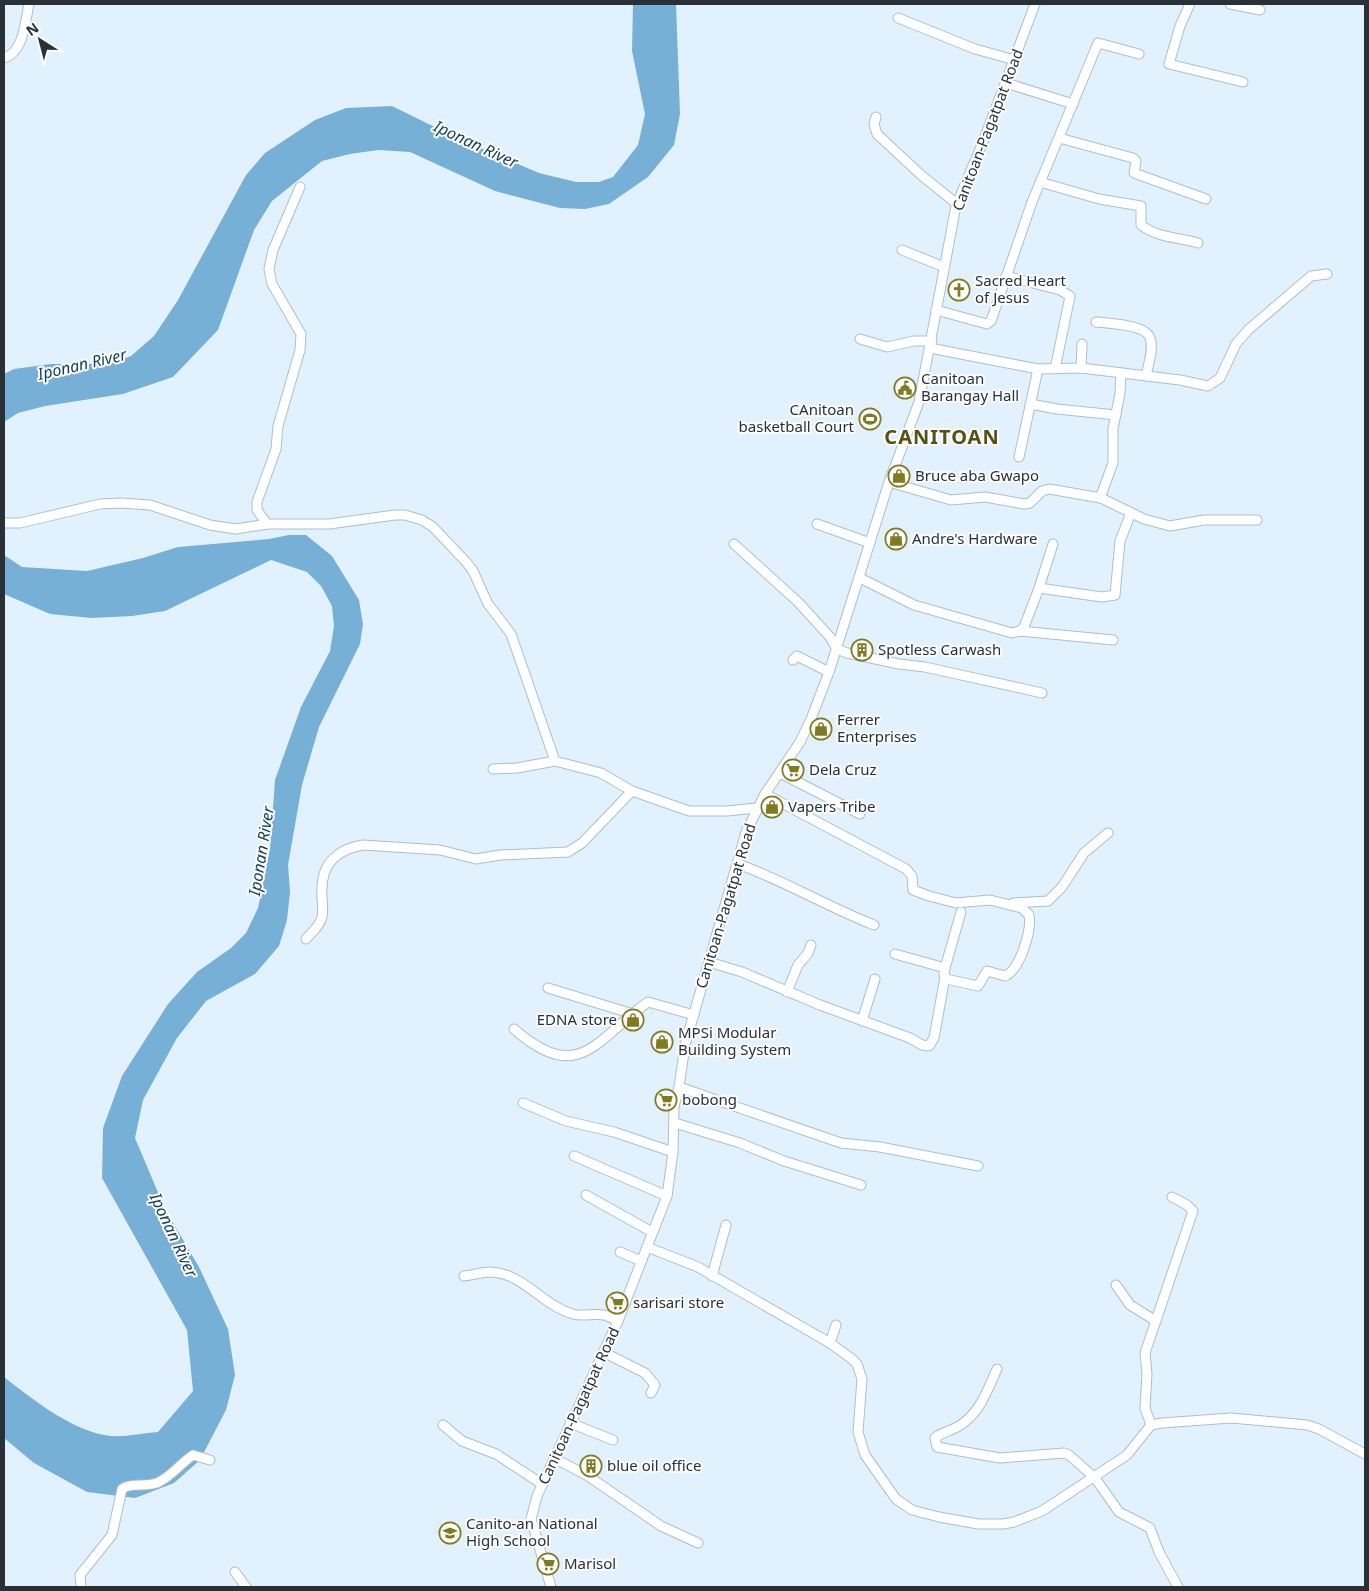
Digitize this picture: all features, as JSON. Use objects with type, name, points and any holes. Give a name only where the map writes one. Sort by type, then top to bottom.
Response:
[{"type":"street","points":[[4,58],[12,55],[19,46],[30,4]]},
{"type":"street","name":"Canitoan-Pagatpat Road","points":[[551,1587],[531,1519],[542,1484],[618,1321],[667,1196],[673,1152],[674,1107],[685,1044],[746,832],[765,794],[780,773],[811,719],[829,672],[889,482],[919,402],[957,204],[1015,60],[1035,4]]},
{"type":"street","points":[[1190,4],[1180,26],[1169,64],[1243,82]]},
{"type":"street","points":[[1230,4],[1260,10]]},
{"type":"street","points":[[898,18],[975,49],[1015,60]]},
{"type":"street","points":[[936,310],[987,324],[991,321],[1040,182],[1098,43],[1139,54]]},
{"type":"street","points":[[1006,83],[1073,104]]},
{"type":"street","points":[[876,117],[874,124],[877,134],[921,176],[957,204]]},
{"type":"street","points":[[1058,138],[1133,158],[1136,161],[1134,173],[1206,199]]},
{"type":"street","points":[[1040,182],[1098,199],[1141,206],[1141,225],[1147,230],[1156,235],[1198,243]]},
{"type":"street","points":[[267,524],[258,510],[257,502],[276,449],[278,426],[300,350],[301,334],[272,284],[269,269],[273,250],[300,187]]},
{"type":"street","points":[[902,250],[944,267]]},
{"type":"street","points":[[860,339],[886,347],[914,341],[1038,369],[1081,368],[1211,385],[1220,378],[1236,344],[1248,330],[1310,276],[1327,274]]},
{"type":"street","points":[[1006,276],[1060,290],[1070,296],[1055,370]]},
{"type":"street","points":[[1096,322],[1128,326],[1147,333],[1150,337],[1151,347],[1146,376]]},
{"type":"street","points":[[1081,368],[1082,344]]},
{"type":"street","points":[[1018,457],[1038,369]]},
{"type":"street","points":[[1100,498],[1114,463],[1112,429],[1116,415],[1121,373]]},
{"type":"street","points":[[1030,404],[1057,409],[1116,415]]},
{"type":"street","points":[[889,482],[951,500],[985,497],[1027,504],[1044,490],[1049,489],[1100,498],[1130,513],[1170,526],[1204,520],[1257,520]]},
{"type":"street","points":[[4,523],[20,523],[100,504],[131,502],[150,505],[210,525],[236,529],[267,524],[329,524],[400,515],[414,517],[432,527],[473,571],[488,604],[511,634],[555,760]]},
{"type":"street","points":[[1039,588],[1102,597],[1115,595],[1120,541],[1130,513]]},
{"type":"street","points":[[817,524],[870,543]]},
{"type":"street","points":[[734,544],[798,602],[830,637],[837,649],[898,664],[925,666],[1042,693]]},
{"type":"street","points":[[1020,631],[1028,619],[1053,544]]},
{"type":"street","points":[[860,578],[914,605],[1004,632],[1020,631],[1113,640]]},
{"type":"street","points":[[793,660],[797,656],[829,672]]},
{"type":"street","points":[[493,769],[517,768],[555,760],[607,775],[632,791],[689,811],[727,811],[757,808]]},
{"type":"street","points":[[780,773],[860,814]]},
{"type":"street","points":[[306,939],[319,924],[322,917],[322,889],[326,868],[335,856],[351,847],[363,845],[440,850],[476,859],[500,855],[568,852],[582,843],[632,791]]},
{"type":"street","points":[[765,794],[900,865],[912,876],[913,890],[956,903],[990,900],[1008,904],[1026,910],[1030,921],[1028,938],[1011,973],[1005,976],[988,971],[977,986],[896,954]]},
{"type":"street","points":[[1008,904],[1048,900],[1062,887],[1084,853],[1108,833]]},
{"type":"street","points":[[738,864],[768,875],[848,915],[874,925]]},
{"type":"street","points":[[709,962],[742,972],[787,992],[910,1038],[922,1045],[929,1046],[934,1038],[945,973],[961,912]]},
{"type":"street","points":[[787,992],[798,965],[808,953],[811,945]]},
{"type":"street","points":[[862,1020],[875,979]]},
{"type":"street","points":[[548,988],[632,1014]]},
{"type":"street","points":[[514,1029],[533,1045],[543,1050],[560,1056],[573,1056],[591,1050],[648,1002],[694,1014]]},
{"type":"street","points":[[679,1086],[841,1143],[880,1147],[978,1166]]},
{"type":"street","points":[[523,1103],[566,1121],[614,1132],[673,1152]]},
{"type":"street","points":[[675,1123],[740,1143],[784,1161],[827,1172],[862,1185]]},
{"type":"street","points":[[574,1156],[667,1196]]},
{"type":"street","points":[[586,1195],[652,1232]]},
{"type":"street","points":[[1151,1426],[1145,1408],[1147,1374],[1145,1353],[1193,1210],[1172,1197]]},
{"type":"street","points":[[712,1276],[726,1225]]},
{"type":"street","points":[[647,1247],[698,1267],[830,1343],[856,1364],[862,1378],[858,1432],[865,1455],[896,1499],[912,1510],[978,1524],[1014,1522],[1042,1511],[1095,1478],[1127,1455],[1151,1426],[1185,1420],[1231,1418],[1307,1425],[1319,1429],[1365,1454]]},
{"type":"street","points":[[620,1252],[641,1261]]},
{"type":"street","points":[[464,1276],[486,1272],[506,1275],[522,1283],[560,1310],[574,1315],[603,1315],[618,1321]]},
{"type":"street","points":[[1116,1285],[1130,1305],[1156,1322]]},
{"type":"street","points":[[830,1343],[836,1325]]},
{"type":"street","points":[[603,1352],[645,1373],[655,1385],[651,1393]]},
{"type":"street","points":[[998,1369],[978,1410],[956,1428],[939,1434],[935,1438],[937,1447],[1000,1458],[1064,1453],[1075,1459],[1095,1478],[1118,1512],[1144,1523],[1150,1528],[1161,1556],[1178,1587]]},
{"type":"street","points":[[570,1423],[613,1440]]},
{"type":"street","points":[[443,1425],[462,1441],[496,1454],[542,1484]]},
{"type":"street","points":[[82,1587],[80,1575],[87,1563],[112,1535],[122,1489],[126,1486],[146,1486],[158,1482],[173,1473],[193,1455],[210,1460]]},
{"type":"street","points":[[554,1458],[588,1476],[661,1526],[698,1543]]},
{"type":"street","points":[[234,1572],[246,1587]]},
{"type":"water","name":"Iponan River","points":[[633,4],[676,4],[680,114],[674,145],[648,177],[609,204],[585,209],[560,208],[495,191],[410,152],[378,150],[322,161],[272,201],[254,230],[218,330],[173,377],[123,394],[45,406],[18,413],[4,422],[4,374],[14,369],[51,364],[110,364],[131,356],[154,336],[178,300],[246,175],[265,153],[315,120],[346,108],[392,106],[457,138],[539,173],[576,182],[599,182],[613,177],[638,145],[645,114],[632,51]]},
{"type":"water","name":"Iponan River","points":[[289,535],[306,535],[332,556],[359,600],[363,624],[360,644],[319,727],[302,785],[288,865],[290,892],[287,920],[279,946],[255,974],[206,1001],[177,1038],[143,1100],[135,1138],[165,1209],[199,1267],[228,1329],[235,1375],[226,1410],[200,1460],[174,1483],[135,1498],[87,1492],[34,1463],[4,1438],[4,1377],[54,1414],[83,1429],[111,1436],[158,1432],[193,1391],[187,1330],[102,1178],[103,1128],[122,1076],[168,1004],[197,972],[231,948],[246,933],[258,908],[270,849],[275,780],[301,707],[330,651],[334,626],[332,606],[321,586],[307,572],[271,560],[165,611],[132,616],[92,618],[50,614],[4,594],[4,555],[22,567],[87,571],[143,558],[178,547],[269,539]]},
{"type":"place","name":"Sacred Heart of Jesus","points":[[959,290]]},
{"type":"place","name":"Canitoan Barangay Hall","points":[[905,388]]},
{"type":"place","name":"CAnitoan basketball Court","points":[[870,419]]},
{"type":"place","name":"Bruce aba Gwapo","points":[[899,476]]},
{"type":"place","name":"Andre's Hardware","points":[[896,539]]},
{"type":"place","name":"Spotless Carwash","points":[[862,650]]},
{"type":"place","name":"Ferrer Enterprises","points":[[821,729]]},
{"type":"place","name":"Dela Cruz","points":[[793,770]]},
{"type":"place","name":"Vapers Tribe","points":[[772,807]]},
{"type":"place","name":"EDNA store","points":[[633,1020]]},
{"type":"place","name":"MPSi Modular Building System","points":[[662,1042]]},
{"type":"place","name":"bobong","points":[[666,1100]]},
{"type":"place","name":"sarisari store","points":[[617,1303]]},
{"type":"place","name":"blue oil office","points":[[591,1466]]},
{"type":"place","name":"Canito-an National High School","points":[[450,1533]]},
{"type":"place","name":"Marisol","points":[[548,1564]]},
{"type":"district","name":"CANITOAN","points":[[942,437]]}]
